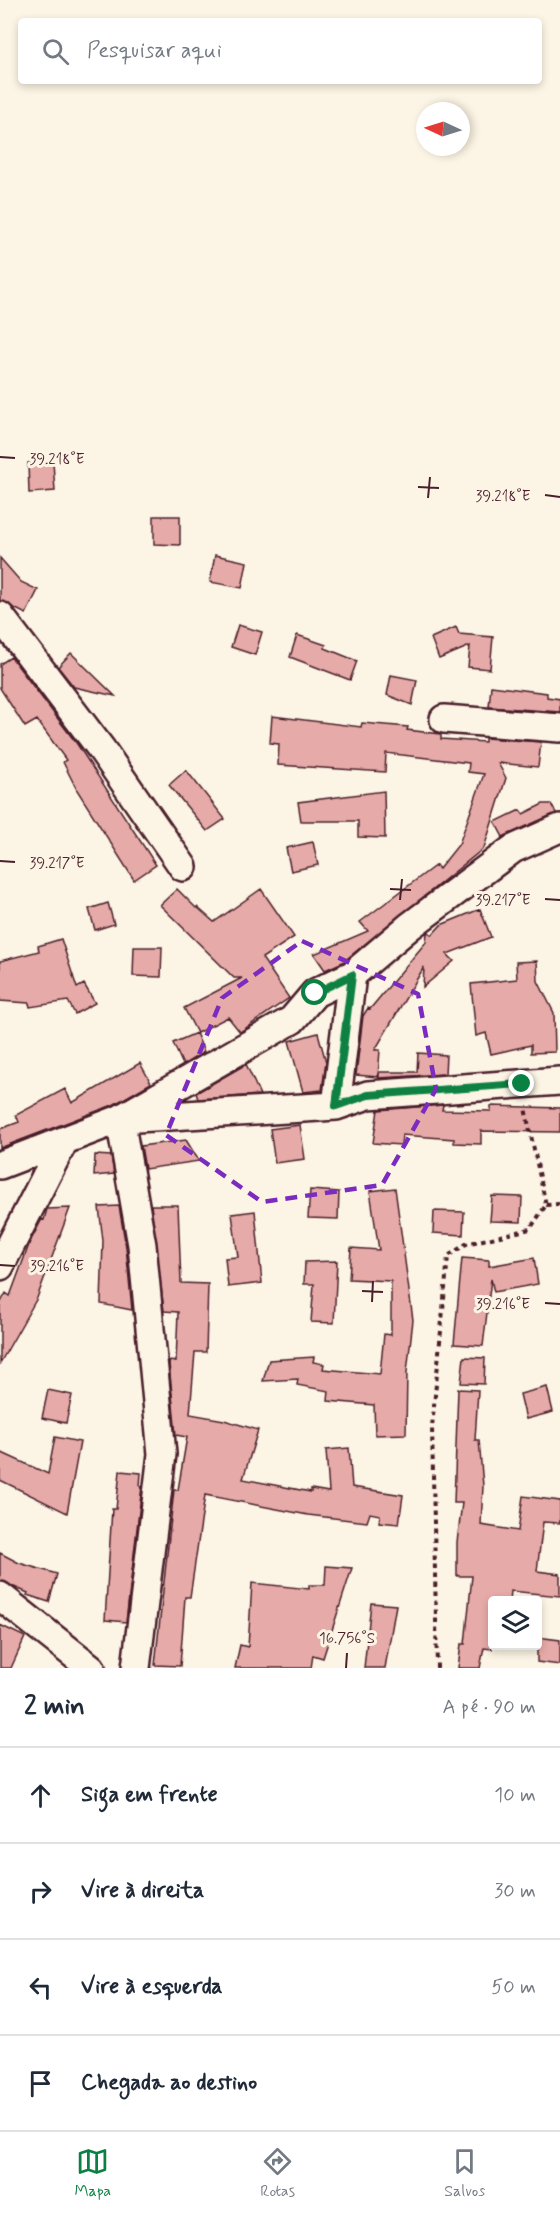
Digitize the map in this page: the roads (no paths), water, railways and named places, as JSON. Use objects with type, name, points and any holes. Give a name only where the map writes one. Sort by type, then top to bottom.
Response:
[{"type":"street","points":[[0,616],[102,750],[183,867]]},
{"type":"street","points":[[444,719],[560,728]]},
{"type":"street","points":[[0,1165],[120,1119],[292,1020],[315,993],[352,975],[410,926],[513,849],[560,828]]},
{"type":"street","points":[[336,1106],[352,975]]},
{"type":"street","points":[[120,1119],[336,1106],[368,1095],[560,1081]]},
{"type":"street","points":[[120,1119],[142,1245],[162,1454],[136,1668]]},
{"type":"street","points":[[0,1266],[64,1141]]},
{"type":"street","points":[[0,1596],[91,1668]]}]
